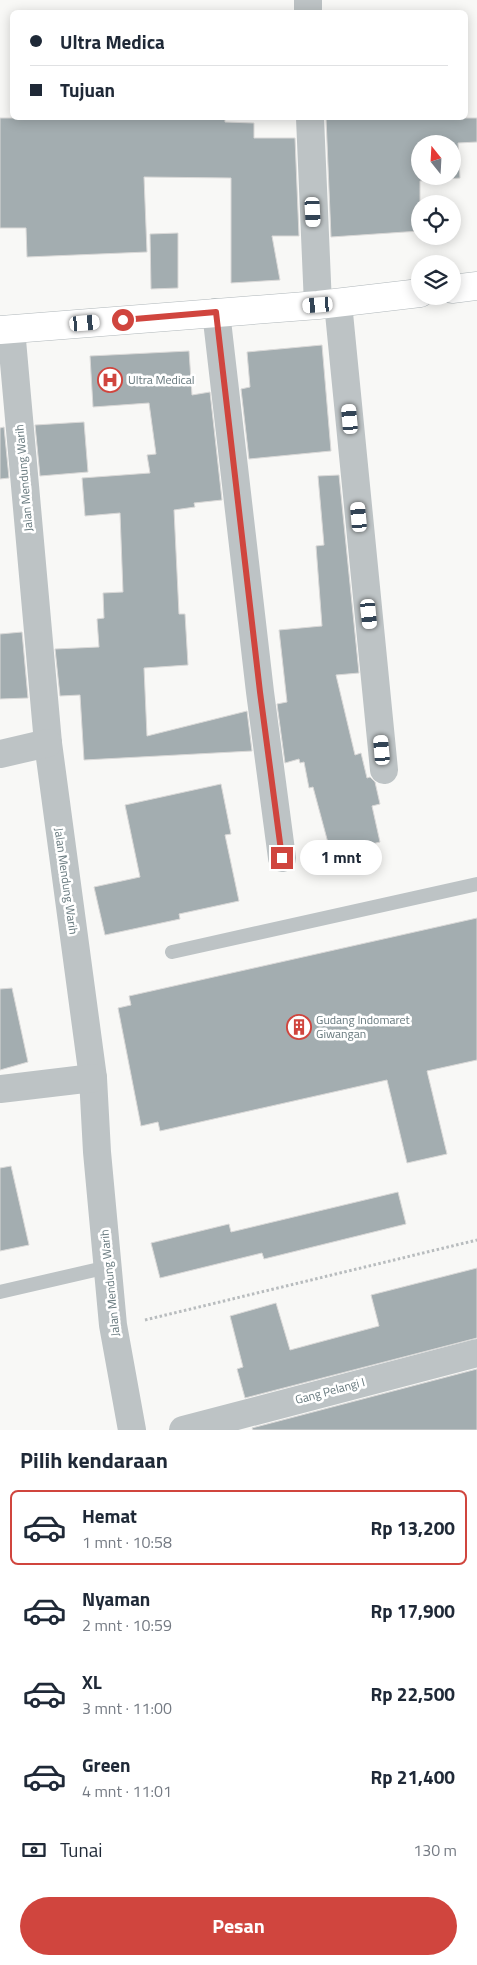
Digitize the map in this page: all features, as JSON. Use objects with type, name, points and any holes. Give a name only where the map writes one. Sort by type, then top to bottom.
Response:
[{"type":"main road","points":[[461,288],[477,286]]},
{"type":"main road","points":[[5,330],[328,304],[411,294]]},
{"type":"street","points":[[310,120],[328,304],[384,770]]},
{"type":"street","points":[[216,312],[260,692],[282,858]]},
{"type":"street","name":"Jalan Mendung Warih","points":[[5,330],[48,744],[93,1078],[97,1152],[113,1325],[132,1430]]},
{"type":"street","points":[[0,754],[48,744]]},
{"type":"street","points":[[0,1089],[93,1078]]},
{"type":"street","name":"Gang Pelangi I","points":[[183,1430],[477,1353]]},
{"type":"lane","points":[[172,952],[477,884]]},
{"type":"lane","points":[[0,1292],[108,1267]]},
{"type":"path","points":[[113,1325],[139,1321],[477,1240]]},
{"type":"building","points":[[0,118],[10,118],[10,120],[225,120],[225,122],[254,123],[254,138],[295,138],[299,236],[272,236],[280,280],[231,283],[231,178],[144,177],[147,252],[27,257],[26,228],[0,228]]},
{"type":"building","points":[[468,118],[477,118],[477,142],[461,143],[461,135],[411,135],[411,185],[420,185],[420,195],[411,195],[411,232],[331,237],[326,120],[468,120]]},
{"type":"building","points":[[178,233],[178,288],[151,289],[150,234]]},
{"type":"building","points":[[322,345],[331,451],[249,459],[241,389],[250,387],[247,352]]},
{"type":"building","points":[[189,351],[192,395],[210,392],[222,500],[194,503],[195,507],[174,510],[179,614],[185,614],[188,665],[144,668],[147,736],[247,711],[252,751],[84,760],[80,695],[60,696],[55,649],[99,647],[97,619],[104,618],[103,593],[123,592],[120,513],[85,516],[82,478],[150,473],[147,455],[156,454],[149,403],[93,407],[90,356]]},
{"type":"building","points":[[84,422],[88,472],[40,476],[35,425]]},
{"type":"building","points":[[4,427],[9,478],[0,479],[0,428]]},
{"type":"building","points":[[339,475],[359,673],[336,675],[355,755],[361,753],[367,778],[370,777],[375,782],[380,804],[372,806],[380,842],[331,854],[313,787],[309,788],[304,762],[300,763],[299,759],[285,763],[277,704],[287,702],[279,630],[322,626],[316,546],[324,545],[318,476]]},
{"type":"building","points":[[22,632],[28,698],[0,699],[0,634]]},
{"type":"building","points":[[221,784],[231,834],[225,835],[239,901],[179,914],[180,919],[105,935],[94,887],[140,877],[125,805]]},
{"type":"building","name":"Gudang Indomaret Giwangan","points":[[477,918],[477,1060],[427,1071],[447,1154],[407,1163],[387,1080],[160,1131],[158,1122],[141,1126],[118,1008],[131,1005],[129,996]]},
{"type":"building","points":[[12,988],[28,1062],[0,1070],[0,989]]},
{"type":"building","points":[[11,1166],[29,1245],[0,1251],[0,1168]]},
{"type":"building","points":[[398,1192],[406,1224],[264,1259],[262,1253],[160,1278],[151,1243],[229,1224],[231,1232]]},
{"type":"building","points":[[477,1268],[477,1338],[245,1398],[237,1369],[243,1367],[230,1316],[276,1303],[290,1350],[379,1326],[371,1295]]},
{"type":"building","points":[[477,1369],[477,1430],[253,1430],[252,1428]]},
{"type":"place","name":"Ultra Medical","points":[[110,380]]},
{"type":"place","name":"Gudang Indomaret Giwangan","points":[[299,1027]]},
{"type":"route","points":[[123,320],[216,312],[260,692],[282,858]]}]
